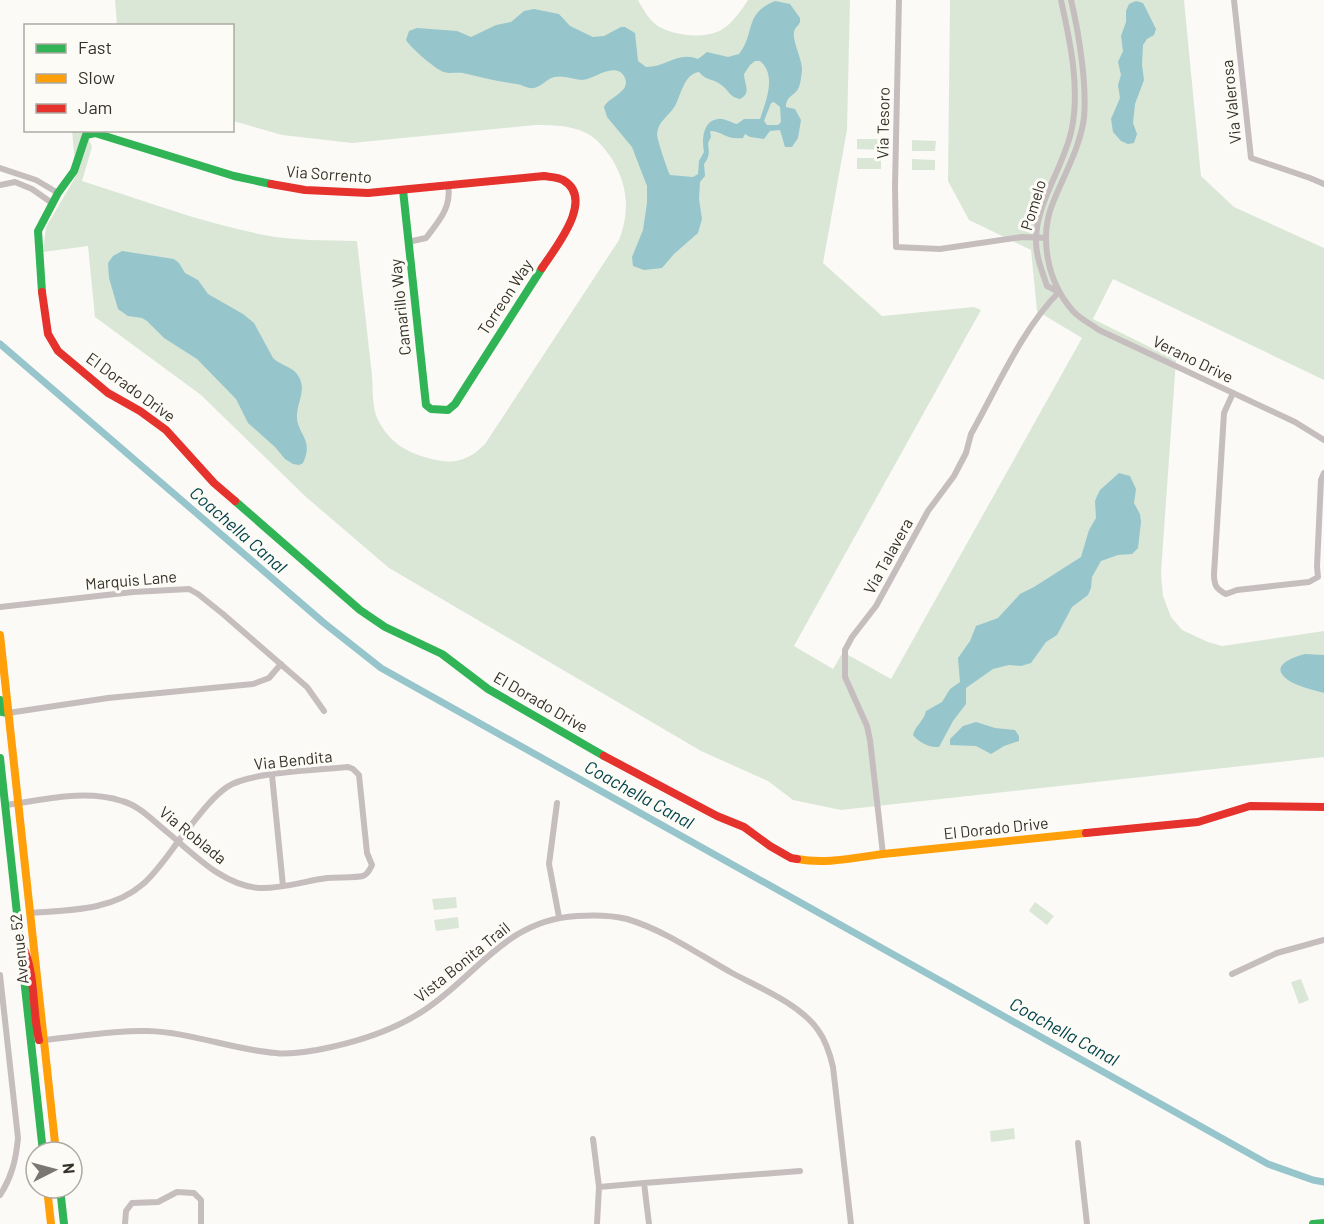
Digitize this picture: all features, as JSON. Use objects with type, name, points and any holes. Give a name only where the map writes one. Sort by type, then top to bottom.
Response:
[{"type":"street","name":"Via Tesoro","points":[[898,0],[896,247],[940,249],[1022,237],[1036,238]]},
{"type":"street","name":"Pomelo","points":[[1059,292],[1047,286],[1036,238],[1045,201],[1065,153],[1072,129],[1075,106],[1070,40],[1061,0]]},
{"type":"street","name":"Pomelo","points":[[1059,292],[1048,257],[1046,238],[1053,202],[1074,156],[1084,118],[1078,26],[1071,0]]},
{"type":"street","name":"Via Valerosa","points":[[1234,0],[1251,158],[1324,184]]},
{"type":"street","name":"Via Sorrento","points":[[86,135],[95,133],[234,176],[305,189],[368,193],[544,176],[562,179],[572,188]]},
{"type":"street","name":"El Dorado Drive","points":[[86,135],[74,171],[58,193],[38,231],[40,286],[48,334],[58,351],[108,393],[140,411],[166,430],[214,483],[360,610],[385,627],[442,654],[488,689],[688,801],[717,816],[744,826],[770,846],[791,858],[813,862],[838,861],[1198,822],[1250,806],[1324,807]]},
{"type":"street","points":[[0,168],[36,180],[58,193]]},
{"type":"street","points":[[3,184],[8,171]]},
{"type":"street","points":[[3,184],[15,182],[52,203]]},
{"type":"street","points":[[408,242],[426,238],[442,217],[449,202],[447,185]]},
{"type":"street","name":"Torreon Way","points":[[440,411],[448,410],[454,404],[568,227],[576,210],[572,188]]},
{"type":"street","name":"Camarillo Way","points":[[403,190],[426,405],[440,411]]},
{"type":"street","points":[[1036,238],[1046,238]]},
{"type":"street","name":"Via Talavera","points":[[883,855],[870,740],[867,726],[845,677],[845,650],[876,606],[927,511],[954,476],[966,453],[971,434],[1031,326],[1059,292]]},
{"type":"street","name":"Verano Drive","points":[[1059,292],[1075,313],[1099,330],[1295,422],[1324,440]]},
{"type":"street","points":[[1233,393],[1224,413],[1214,585],[1226,594],[1237,590],[1309,582],[1318,577],[1324,473]]},
{"type":"street","name":"Marquis Lane","points":[[0,607],[133,592],[189,589],[223,614],[307,687],[324,711]]},
{"type":"street","name":"Avenue 52","points":[[0,635],[55,1140]]},
{"type":"street","points":[[0,700],[2,712],[8,713],[108,698],[253,684],[269,678],[281,664]]},
{"type":"street","name":"Avenue 52","points":[[0,758],[42,1140]]},
{"type":"street","name":"Via Bendita","points":[[30,913],[90,908],[127,896],[145,883],[178,841],[227,786],[246,778],[272,775],[348,767],[357,772],[367,853],[372,865],[366,875]]},
{"type":"street","points":[[272,775],[283,886]]},
{"type":"street","name":"Via Roblada","points":[[5,805],[81,794],[99,795],[126,802],[139,809],[217,873],[233,881],[260,888],[366,875]]},
{"type":"street","points":[[557,803],[549,864],[559,917]]},
{"type":"street","name":"Vista Bonita Trail","points":[[43,1040],[147,1031],[279,1054],[315,1050],[359,1041],[422,1012],[507,939],[532,926],[559,917],[597,915],[626,919],[657,931],[778,999],[803,1014],[818,1029],[828,1048],[833,1067],[851,1224]]},
{"type":"street","points":[[20,938],[28,958],[37,1036],[39,1040],[43,1040]]},
{"type":"street","points":[[1232,974],[1277,953],[1324,940]]},
{"type":"street","points":[[0,975],[18,1138],[15,1162],[7,1185],[0,1195]]},
{"type":"street","points":[[593,1139],[599,1187],[597,1224]]},
{"type":"street","points":[[1078,1143],[1087,1224]]},
{"type":"street","points":[[599,1187],[800,1171]]},
{"type":"street","points":[[644,1183],[649,1224]]},
{"type":"street","points":[[125,1224],[126,1211],[132,1203],[158,1202],[171,1194],[186,1192],[198,1195],[201,1200],[201,1224]]},
{"type":"street","points":[[48,1200],[51,1224]]},
{"type":"street","points":[[61,1200],[64,1224]]},
{"type":"street","points":[[1313,1224],[1324,1223]]},
{"type":"green space","points":[[115,0],[638,0],[649,18],[658,26],[671,32],[708,35],[725,28],[734,20],[748,0],[850,0],[847,130],[823,263],[882,316],[974,307],[981,310],[794,646],[833,669],[843,652],[891,679],[1082,338],[1037,311],[1031,250],[969,220],[948,181],[950,0],[1184,0],[1201,176],[1234,207],[1324,248],[1324,380],[1113,279],[1093,319],[1176,360],[1161,573],[1163,596],[1171,617],[1182,630],[1222,646],[1324,631],[1324,757],[841,810],[793,800],[768,781],[701,751],[389,568],[306,497],[201,395],[95,317],[88,246],[43,252],[46,227],[76,176],[72,132],[86,132],[92,147],[82,181],[195,218],[241,230],[287,238],[357,241],[376,415],[388,435],[400,446],[423,457],[440,461],[461,460],[485,444],[619,240],[625,219],[626,199],[621,179],[612,159],[594,138],[580,130],[561,126],[535,125],[352,143],[282,135],[234,121],[234,24],[117,24]]},
{"type":"green space","points":[[857,139],[881,139],[881,150],[857,149]]},
{"type":"green space","points":[[912,140],[936,141],[935,151],[912,151]]},
{"type":"green space","points":[[857,158],[881,158],[881,169],[857,169]]},
{"type":"green space","points":[[912,159],[935,160],[935,170],[912,170]]},
{"type":"green space","points":[[456,897],[457,908],[434,910],[432,899]]},
{"type":"green space","points":[[1035,902],[1054,916],[1047,925],[1029,911]]},
{"type":"green space","points":[[458,917],[459,928],[436,931],[434,920]]},
{"type":"green space","points":[[1301,979],[1309,1000],[1299,1004],[1291,982]]},
{"type":"green space","points":[[1014,1128],[1015,1139],[991,1142],[990,1131]]},
{"type":"water","points":[[775,1],[790,4],[800,18],[794,33],[802,66],[801,80],[796,92],[788,99],[786,107],[795,109],[801,120],[798,138],[792,147],[785,147],[780,130],[770,131],[764,139],[745,134],[743,138],[732,138],[710,131],[709,154],[704,164],[705,176],[700,182],[699,199],[702,219],[698,233],[662,268],[644,270],[633,266],[632,257],[643,230],[647,186],[632,147],[607,117],[604,107],[625,86],[624,76],[620,72],[615,70],[603,72],[582,80],[554,77],[537,87],[530,88],[463,73],[444,72],[412,48],[406,40],[409,31],[417,28],[457,31],[471,37],[496,25],[511,22],[524,11],[534,9],[559,14],[570,26],[593,37],[604,36],[625,27],[635,33],[638,61],[646,67],[684,57],[698,59],[707,52],[728,57],[739,54],[754,18],[765,6]],"holes":[[[755,61],[760,61],[765,67],[769,81],[760,119],[744,119],[737,124],[718,119],[709,123],[704,132],[704,152],[699,161],[698,174],[693,177],[670,175],[657,134],[662,122],[675,106],[686,81],[699,72],[740,99],[747,91],[744,74]],[[774,102],[780,107],[781,122],[778,125],[767,125],[764,121],[771,103]]]},
{"type":"water","points":[[1136,1],[1143,3],[1156,29],[1154,35],[1143,45],[1144,80],[1135,104],[1133,123],[1137,134],[1134,143],[1128,144],[1121,141],[1113,132],[1111,119],[1120,98],[1118,85],[1121,75],[1118,62],[1123,51],[1121,36],[1126,22],[1126,11],[1129,4]]},
{"type":"water","points":[[122,251],[174,259],[185,273],[198,280],[208,294],[254,323],[273,358],[294,371],[301,382],[302,391],[297,421],[307,447],[303,463],[293,464],[285,459],[248,423],[236,399],[197,359],[164,338],[147,321],[128,316],[118,309],[109,278],[108,263],[113,256]]},
{"type":"water","points":[[1119,473],[1130,476],[1136,489],[1134,503],[1140,514],[1141,522],[1138,548],[1132,554],[1118,555],[1101,561],[1092,577],[1088,595],[1072,607],[1057,635],[1046,642],[1031,663],[993,669],[966,688],[966,704],[953,721],[939,747],[918,740],[913,735],[926,711],[942,702],[950,689],[960,682],[958,658],[970,641],[976,626],[998,618],[1020,594],[1081,557],[1089,530],[1096,518],[1097,496],[1100,490]]},
{"type":"water","points":[[1305,654],[1324,655],[1324,693],[1305,688],[1282,675],[1281,666],[1284,663]]},
{"type":"water","points":[[976,722],[995,728],[1015,730],[1019,741],[991,754],[976,746],[950,745],[950,739],[963,726]]},
{"type":"waterway","name":"Coachella Canal","points":[[0,344],[324,623],[381,668],[1268,1164],[1324,1182]]},
{"type":"traffic: fast","points":[[42,292],[38,231],[58,193],[74,171],[86,135],[95,133],[234,176],[271,184]]},
{"type":"traffic: fast","points":[[403,190],[426,405],[431,409],[448,410],[455,404],[542,268]]},
{"type":"traffic: fast","points":[[235,501],[360,610],[385,627],[442,654],[488,689],[604,756]]},
{"type":"traffic: fast","points":[[0,700],[2,712],[8,713]]},
{"type":"traffic: fast","points":[[0,758],[42,1140]]},
{"type":"traffic: fast","points":[[61,1200],[64,1224]]},
{"type":"traffic: fast","points":[[1313,1224],[1324,1223]]},
{"type":"traffic: slow","points":[[0,635],[55,1140]]},
{"type":"traffic: slow","points":[[797,859],[833,861],[1086,833]]},
{"type":"traffic: slow","points":[[48,1200],[51,1224]]},
{"type":"traffic: jam","points":[[271,184],[305,190],[368,193],[544,176],[559,178],[572,188],[575,199],[574,211],[570,224],[542,268]]},
{"type":"traffic: jam","points":[[42,292],[48,334],[58,351],[108,393],[140,411],[166,430],[214,483],[235,501]]},
{"type":"traffic: jam","points":[[604,756],[717,816],[744,827],[770,846],[797,859]]},
{"type":"traffic: jam","points":[[1086,833],[1198,822],[1250,806],[1324,807]]},
{"type":"traffic: jam","points":[[23,947],[30,969],[39,1040]]}]
